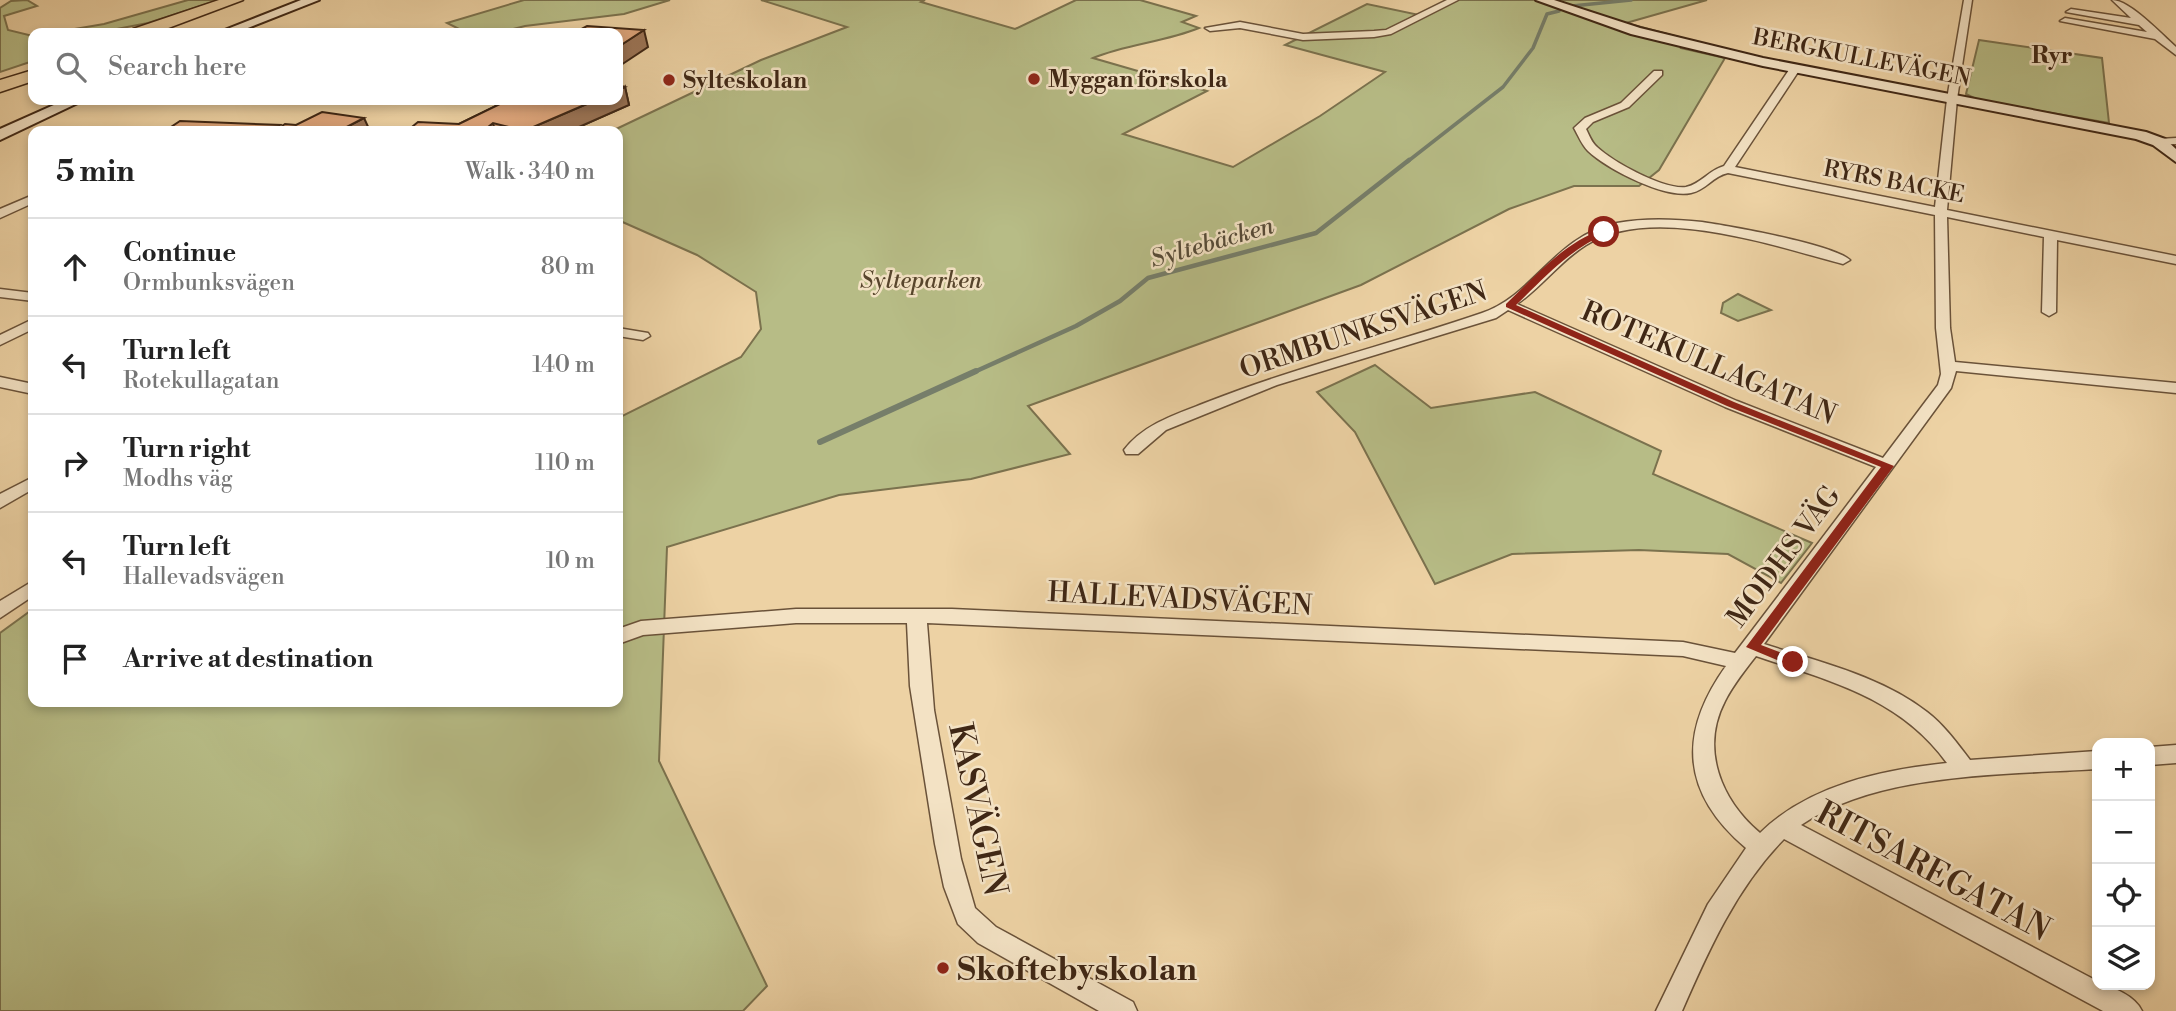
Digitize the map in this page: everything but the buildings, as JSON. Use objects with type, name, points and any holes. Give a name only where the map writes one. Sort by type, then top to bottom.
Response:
[{"type":"highway","points":[[154,28],[235,0]]},
{"type":"highway","points":[[169,28],[249,0]]},
{"type":"highway","points":[[0,80],[28,71]]},
{"type":"highway","points":[[0,86],[28,77]]},
{"type":"street","points":[[237,28],[313,0]]},
{"type":"street","points":[[1210,28],[1240,25],[1303,37],[1374,34],[1388,32],[1454,0]]},
{"type":"street","name":"BERGKULLEVÄGEN","points":[[1542,0],[1646,33],[1795,69],[2122,131],[2159,142],[2176,141]]},
{"type":"street","name":"MODHS VÄG","points":[[1762,848],[1737,829],[1703,772],[1703,736],[1713,703],[1746,654],[1946,385],[1948,366],[1943,328],[1941,212],[1952,99],[1968,0]]},
{"type":"street","points":[[2116,0],[2176,52]]},
{"type":"street","points":[[2102,5],[2125,8]]},
{"type":"street","points":[[2143,22],[2068,16],[2161,37]]},
{"type":"street","points":[[1658,73],[1625,106],[1583,123],[1580,128],[1591,148],[1649,180],[1678,191],[1692,190],[1713,172],[1728,169],[1795,69]]},
{"type":"street","points":[[0,135],[66,105]]},
{"type":"street","points":[[2159,142],[2176,157]]},
{"type":"street","name":"RYRS BACKE","points":[[1728,169],[2176,260]]},
{"type":"street","points":[[0,214],[28,200]]},
{"type":"street","name":"ORMBUNKSVÄGEN","points":[[1132,450],[1160,427],[1272,382],[1473,321],[1510,306],[1584,240],[1634,225],[1671,223],[1719,229],[1807,248],[1843,260]]},
{"type":"street","points":[[2049,312],[2051,234]]},
{"type":"street","points":[[0,293],[28,297]]},
{"type":"street","name":"ROTEKULLAGATAN","points":[[1510,306],[1731,404],[1888,466]]},
{"type":"street","points":[[0,341],[28,326]]},
{"type":"street","points":[[623,332],[643,336]]},
{"type":"street","points":[[1948,366],[2176,388]]},
{"type":"street","points":[[0,382],[28,388]]},
{"type":"street","points":[[0,502],[28,485]]},
{"type":"street","points":[[0,611],[28,591]]},
{"type":"street","name":"HALLEVADSVÄGEN","points":[[623,635],[641,628],[796,616],[917,616],[1683,649],[1746,654],[1880,694],[1915,714],[1938,736],[1964,769]]},
{"type":"street","name":"KASVÄGEN","points":[[917,616],[916,636],[926,725],[946,836],[964,911],[970,923],[1124,1011]]},
{"type":"street","points":[[2155,756],[2176,754]]},
{"type":"street","points":[[1670,1011],[1705,932],[1736,881],[1782,826],[1807,807],[1898,779],[1964,769],[2092,760]]},
{"type":"street","name":"RITSAREGATAN","points":[[1782,826],[2129,1011]]},
{"type":"green space","points":[[27,0],[37,6],[4,16],[8,30],[28,35],[28,63],[0,72],[0,8],[11,1]]},
{"type":"green space","points":[[188,0],[219,0],[148,23],[122,28],[80,28]]},
{"type":"green space","points":[[524,0],[670,0],[624,14],[517,28],[457,28],[447,23]]},
{"type":"green space","name":"Sylteparken","points":[[761,0],[925,0],[921,2],[1015,29],[1076,0],[1140,0],[1196,16],[1182,22],[1199,28],[1093,58],[1207,91],[1123,134],[1233,167],[1320,116],[1385,72],[1285,45],[1367,4],[1419,15],[1448,0],[1707,0],[1626,23],[1686,39],[1681,48],[1725,58],[1659,170],[1639,186],[1574,186],[1509,209],[1361,285],[1028,406],[1070,454],[971,479],[839,495],[667,547],[659,761],[767,986],[743,1011],[0,1011],[0,633],[28,613],[28,707],[623,707],[623,416],[741,357],[761,329],[756,292],[697,255],[623,222],[622,126],[761,60],[847,27]]},
{"type":"green space","points":[[1979,40],[2102,58],[2109,123],[1978,100],[1966,94]]},
{"type":"green space","points":[[1738,294],[1771,310],[1738,321],[1721,313],[1723,303]]},
{"type":"green space","points":[[1375,365],[1431,408],[1535,392],[1661,451],[1653,474],[1812,543],[1781,583],[1728,554],[1639,550],[1512,554],[1435,584],[1355,432],[1317,392]]},
{"type":"waterway","name":"Syltebäcken","points":[[1572,6],[1631,0]]},
{"type":"waterway","name":"Syltebäcken","points":[[1407,162],[1503,87],[1533,48],[1547,14],[1559,11]]},
{"type":"waterway","name":"Syltebäcken","points":[[972,373],[1076,326],[1120,301],[1148,278],[1316,233],[1409,160]]},
{"type":"waterway","name":"Syltebäcken","points":[[820,442],[976,371]]},
{"type":"place","name":"Myggan förskola","points":[[1034,79]]},
{"type":"place","name":"Sylteskolan","points":[[669,80]]},
{"type":"place","name":"Skoftebyskolan","points":[[943,968]]},
{"type":"district","name":"Ryr","points":[[2052,55]]},
{"type":"route","points":[[1604,232],[1584,240],[1564,254],[1510,306],[1731,404],[1888,466],[1752,647],[1793,662]]}]
